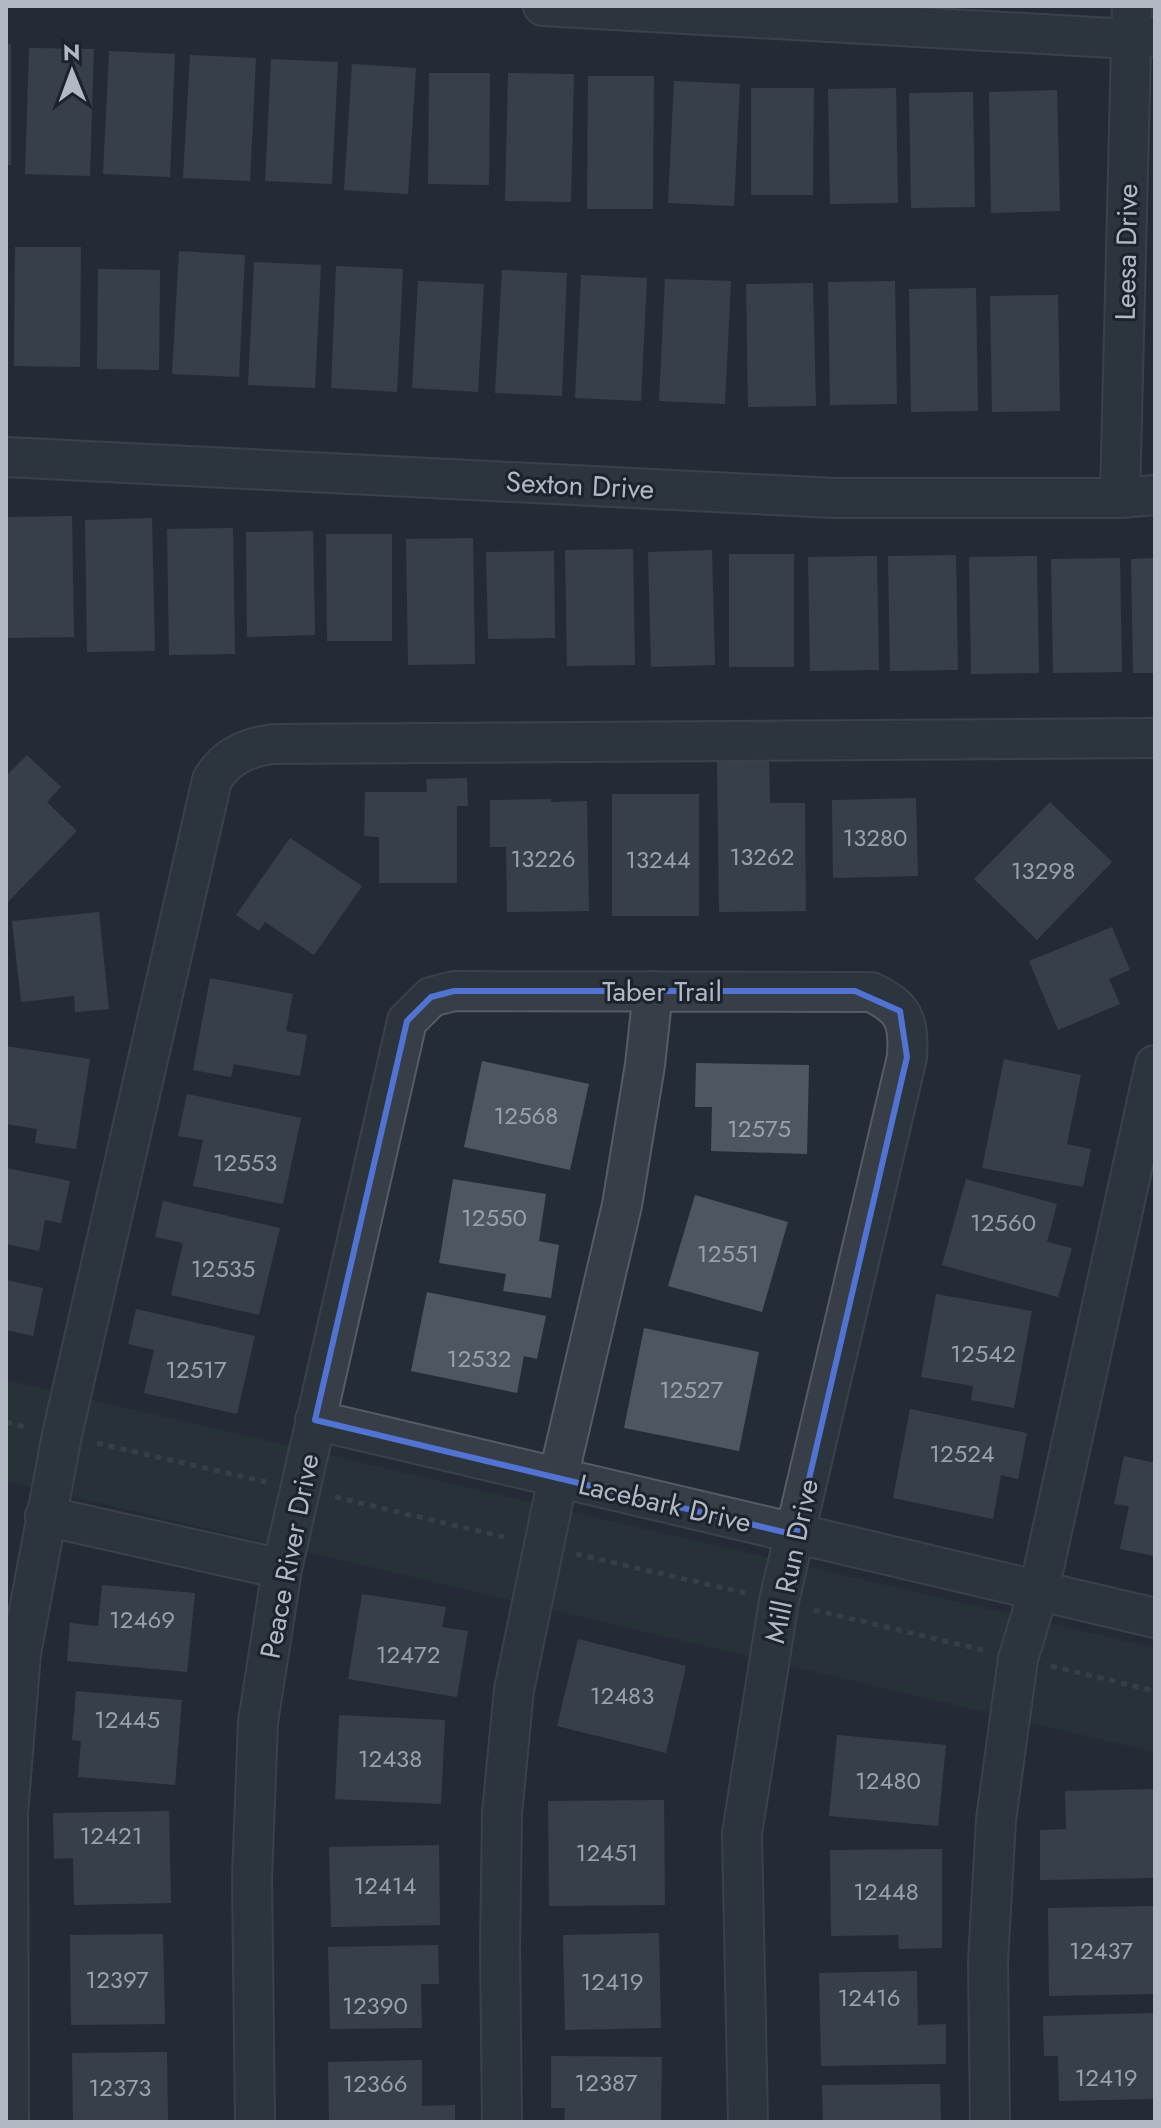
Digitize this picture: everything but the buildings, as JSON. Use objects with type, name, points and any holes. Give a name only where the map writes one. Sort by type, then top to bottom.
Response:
[{"type":"street","points":[[543,6],[1139,28]]},
{"type":"street","name":"Leesa Drive","points":[[1137,497],[1139,28]]},
{"type":"street","name":"Sexton Drive","points":[[6,457],[835,498],[1137,497]]},
{"type":"street","points":[[9,2122],[8,1813],[21,1653],[45,1516],[212,780],[220,767],[254,746],[274,744],[1155,738]]},
{"type":"street","name":"Taber Trail","points":[[421,1004],[431,997],[454,991],[855,991],[871,992],[900,1011]]},
{"type":"street","points":[[502,2122],[500,1948],[505,1763],[514,1690],[558,1478],[622,1205],[645,1065],[653,991]]},
{"type":"street","name":"Peace River Drive","points":[[255,2122],[252,1878],[258,1722],[282,1569],[315,1420],[407,1021],[421,1004]]},
{"type":"street","name":"Mill Run Drive","points":[[748,2122],[742,1833],[779,1601],[907,1057],[906,1022],[900,1011]]},
{"type":"street","points":[[990,2122],[988,1962],[996,1820],[1018,1659],[1039,1590],[1155,1065]]},
{"type":"street","name":"Lacebark Drive","points":[[315,1420],[1155,1618]]},
{"type":"street","points":[[45,1516],[282,1569]]},
{"type":"highlighted area","points":[[454,991],[855,991],[900,1011],[907,1057],[796,1535],[315,1420],[407,1021],[431,997]]},
{"type":"shaded area","points":[[6,1380],[1155,1648],[1155,1752],[6,1481]]}]
